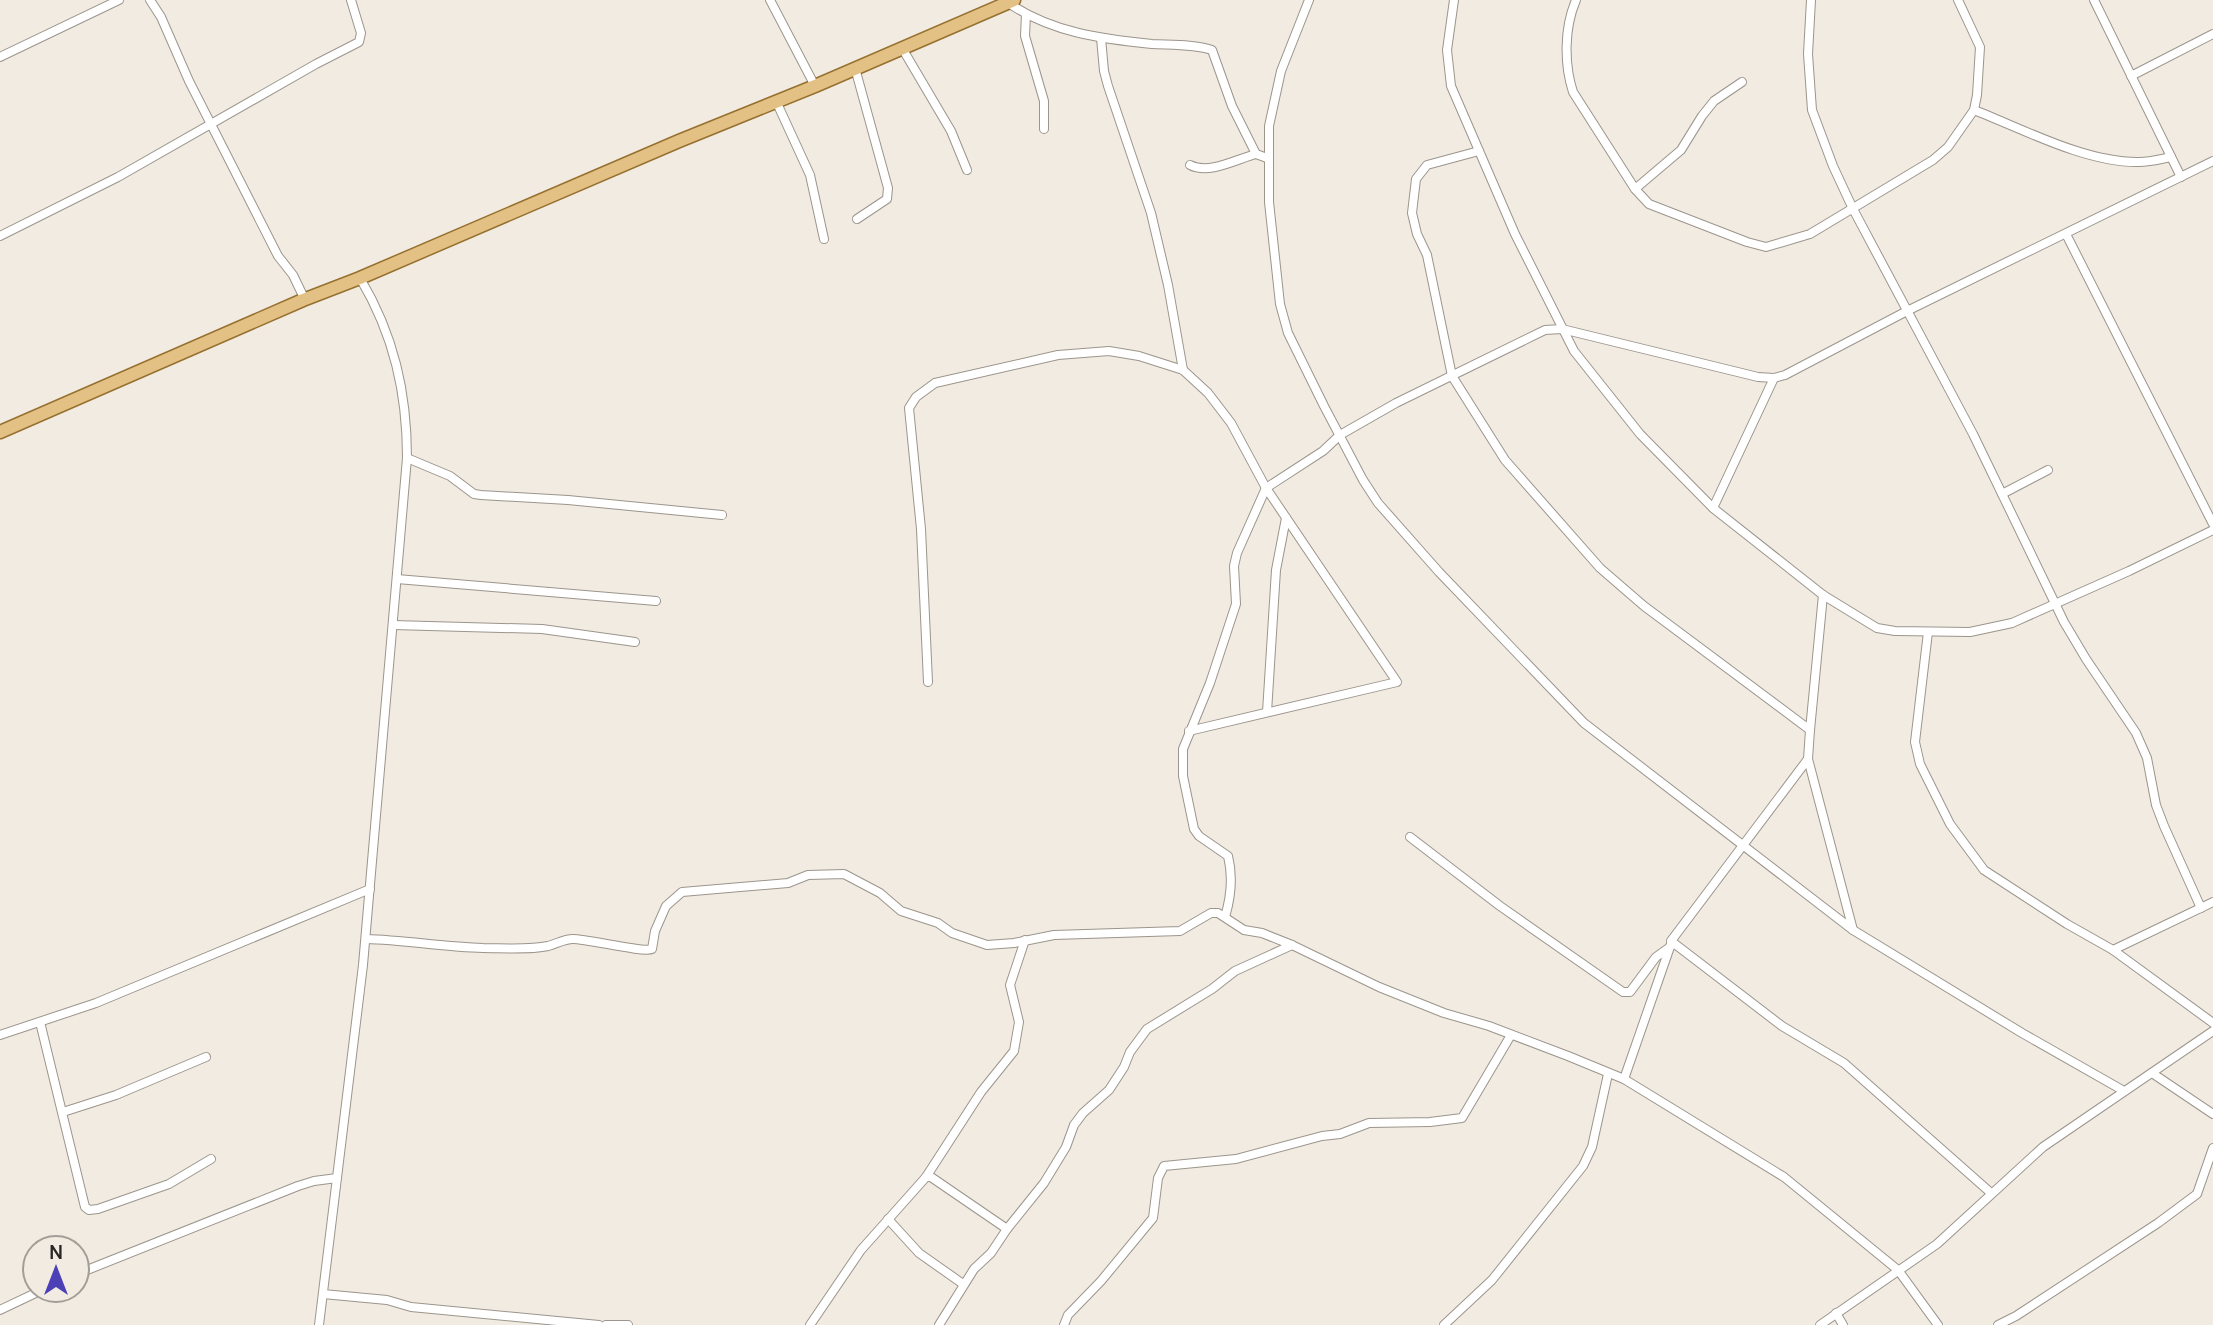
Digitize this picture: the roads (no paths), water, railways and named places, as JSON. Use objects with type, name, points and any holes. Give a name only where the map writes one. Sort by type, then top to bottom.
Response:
[{"type":"main road","points":[[0,432],[1009,1]]},
{"type":"street","points":[[0,57],[119,0]]},
{"type":"street","points":[[150,0],[161,17],[278,256],[293,275],[305,300]]},
{"type":"street","points":[[0,236],[118,177],[359,43],[361,33],[351,0]]},
{"type":"street","points":[[770,0],[815,86]]},
{"type":"street","points":[[1309,0],[1281,71],[1269,126],[1267,158],[1272,227],[1283,318],[1363,480],[1378,503],[1532,671],[1584,723],[1853,930],[2022,1033],[2124,1091]]},
{"type":"street","points":[[1454,0],[1448,35],[1448,70],[1454,94],[1515,234],[1574,351],[1640,435],[1713,508],[1823,595],[1877,628],[1895,631],[1970,632],[2012,623],[2213,530]]},
{"type":"street","points":[[1576,0],[1572,9],[1566,56],[1567,74],[1573,92],[1635,190],[1649,204],[1746,242],[1766,247],[1810,234],[1933,160],[1948,147],[1974,110],[1980,70],[1980,47],[1958,0]]},
{"type":"street","points":[[1811,0],[1808,54],[1812,110],[1829,156],[1853,209],[1973,433],[2056,603],[2086,659],[2136,733],[2147,758],[2156,805],[2201,908]]},
{"type":"street","points":[[2094,0],[2181,177]]},
{"type":"street","points":[[1009,1],[1026,15],[1051,26],[1101,38],[1212,50],[1232,106],[1256,154]]},
{"type":"street","points":[[1026,15],[1025,36],[1044,102],[1044,129]]},
{"type":"street","points":[[2131,76],[2213,34]]},
{"type":"street","points":[[1101,38],[1108,86],[1151,213],[1170,297],[1182,370]]},
{"type":"street","points":[[902,48],[951,131],[967,170]]},
{"type":"street","points":[[855,68],[888,188],[887,199],[857,219]]},
{"type":"street","points":[[1635,190],[1681,150],[1714,101],[1742,82]]},
{"type":"street","points":[[776,101],[810,175],[824,239]]},
{"type":"street","points":[[1974,110],[2088,155],[2140,162],[2171,157]]},
{"type":"street","points":[[1479,151],[1427,165],[1417,176],[1412,197],[1413,222],[1427,255],[1452,376],[1505,460],[1600,568],[1653,613],[1810,730]]},
{"type":"street","points":[[1191,165],[1198,169],[1214,167],[1256,154],[1267,158]]},
{"type":"street","points":[[1225,917],[1230,903],[1231,886],[1228,856],[1199,836],[1190,818],[1182,749],[1210,683],[1236,604],[1234,566],[1237,553],[1266,488],[1322,451],[1340,435],[1396,403],[1530,335],[1545,330],[1562,329],[1758,377],[1774,378],[1785,375],[2213,161]]},
{"type":"street","points":[[2066,234],[2213,524]]},
{"type":"street","points":[[319,1325],[366,939],[407,458],[407,424],[397,359],[380,315],[360,278]]},
{"type":"street","points":[[928,682],[920,529],[909,428],[909,408],[916,397],[935,383],[1058,355],[1109,351],[1139,356],[1182,370],[1208,393],[1231,423],[1266,488],[1397,682],[1189,731]]},
{"type":"street","points":[[1713,508],[1774,378]]},
{"type":"street","points":[[407,458],[450,476],[474,494],[722,515]]},
{"type":"street","points":[[2002,494],[2048,470]]},
{"type":"street","points":[[1268,712],[1276,570],[1286,518]]},
{"type":"street","points":[[397,579],[656,601]]},
{"type":"street","points":[[1823,595],[1808,759],[1853,930]]},
{"type":"street","points":[[393,625],[542,629],[635,642]]},
{"type":"street","points":[[1928,632],[1915,742],[1920,764],[1950,824],[1984,870],[2113,950],[2213,1023]]},
{"type":"street","points":[[1410,837],[1500,906],[1623,992],[1630,992],[1656,957],[1671,944],[1808,759]]},
{"type":"street","points":[[366,939],[407,940],[483,948],[547,946],[575,939],[646,951],[652,949],[666,906],[682,892],[780,884],[808,875],[832,874],[844,874],[859,881],[880,893],[901,911],[938,923],[952,933],[974,941],[1000,945],[1054,934],[1180,931],[1211,913],[1218,913],[1244,930],[1262,933],[1292,945],[1379,987],[1444,1013],[1569,1056],[1624,1079],[1784,1177],[1898,1270],[1938,1325]]},
{"type":"street","points":[[0,1035],[96,1003],[370,889]]},
{"type":"street","points":[[2113,950],[2213,902]]},
{"type":"street","points":[[810,1325],[861,1250],[926,1177],[981,1092],[1014,1051],[1018,1022],[1010,985],[1025,940]]},
{"type":"street","points":[[1624,1079],[1671,944]]},
{"type":"street","points":[[1671,944],[1782,1026],[1844,1063],[1991,1193]]},
{"type":"street","points":[[939,1325],[974,1269],[991,1253],[1007,1228],[1050,1175],[1066,1147],[1074,1125],[1083,1113],[1109,1090],[1130,1052],[1147,1029],[1212,989],[1235,971],[1292,945]]},
{"type":"street","points":[[40,1022],[85,1207],[89,1210],[98,1209],[169,1184],[211,1159]]},
{"type":"street","points":[[1820,1325],[1937,1244],[2043,1147],[2213,1031]]},
{"type":"street","points":[[1064,1325],[1068,1315],[1101,1281],[1153,1218],[1158,1178],[1164,1166],[1236,1159],[1322,1136],[1340,1134],[1369,1123],[1430,1122],[1462,1118],[1511,1035]]},
{"type":"street","points":[[63,1112],[116,1095],[206,1057]]},
{"type":"street","points":[[2152,1073],[2213,1114]]},
{"type":"street","points":[[1444,1325],[1492,1280],[1583,1166],[1592,1147],[1608,1074]]},
{"type":"street","points":[[1998,1325],[2126,1244],[2197,1194],[2213,1148]]},
{"type":"street","points":[[926,1177],[932,1177],[1007,1228]]},
{"type":"street","points":[[91,1268],[298,1186],[337,1178]]},
{"type":"street","points":[[888,1219],[919,1254],[963,1284]]},
{"type":"street","points":[[323,1294],[387,1300],[411,1307],[599,1325]]},
{"type":"street","points":[[0,1310],[21,1300]]},
{"type":"street","points":[[1836,1313],[1843,1325]]},
{"type":"street","points":[[606,1325],[628,1325]]}]
